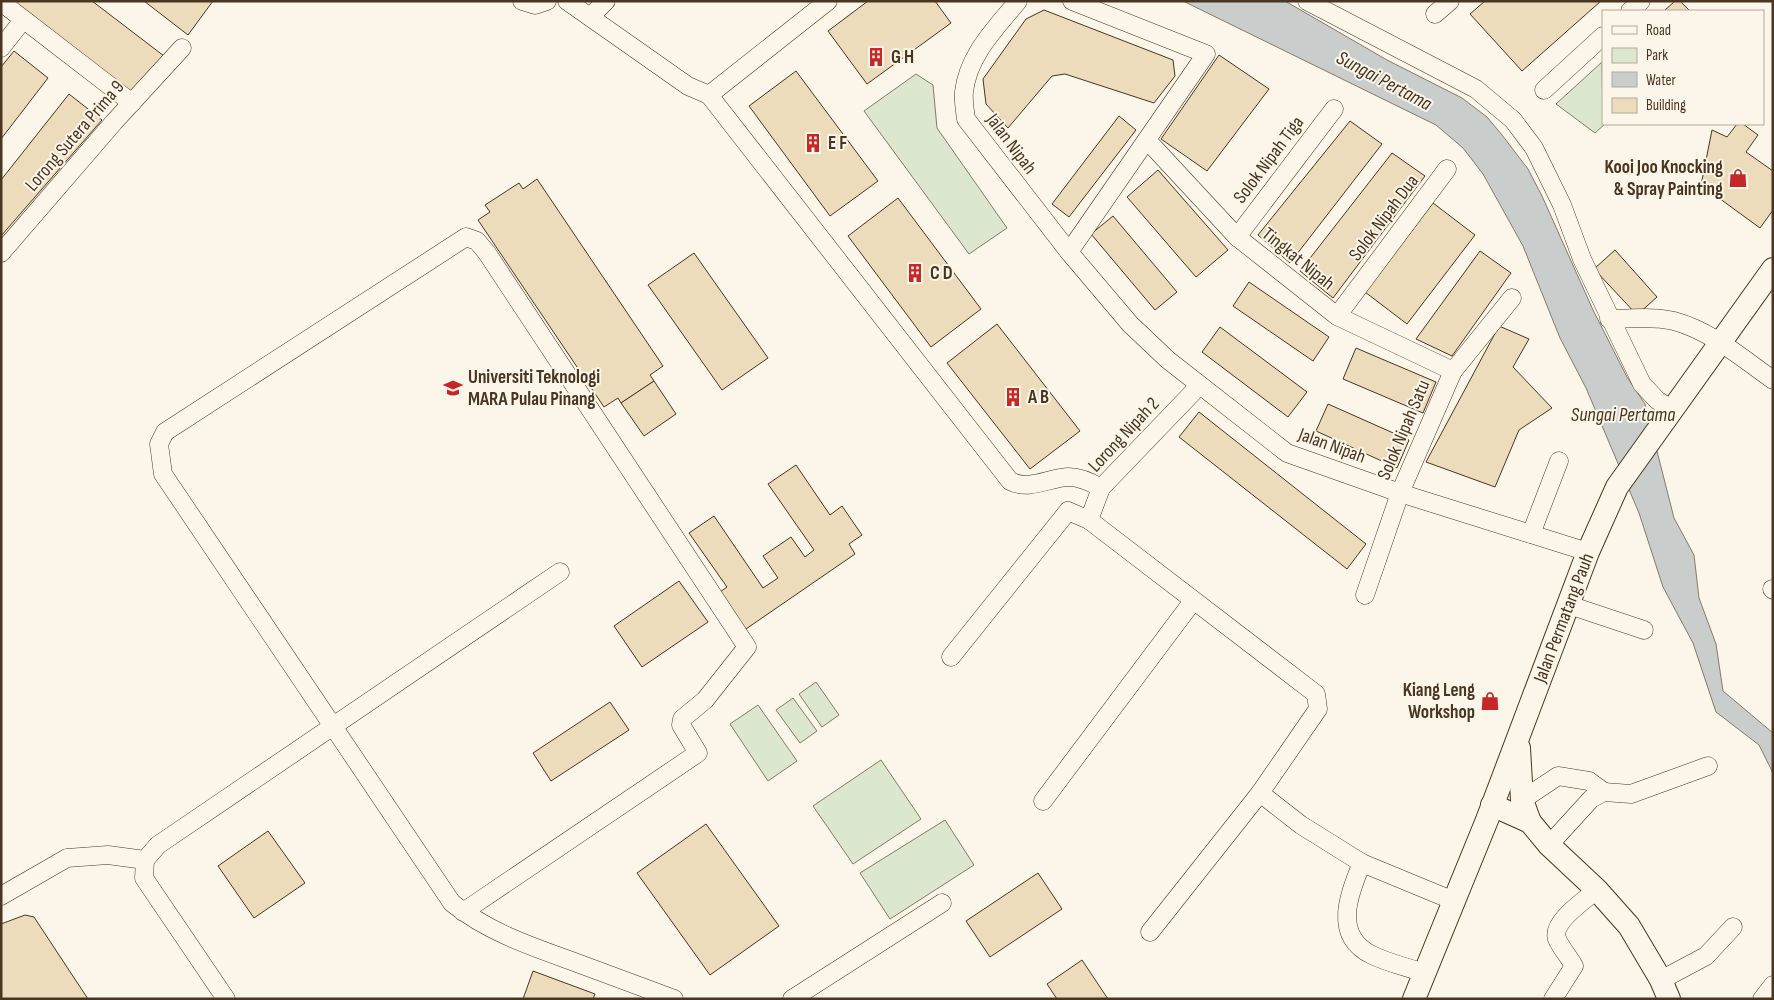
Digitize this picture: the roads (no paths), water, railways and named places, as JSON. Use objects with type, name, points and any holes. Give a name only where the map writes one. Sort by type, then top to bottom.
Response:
[{"type":"main road","name":"Jalan Permatang Pauh","points":[[1414,999],[1490,813],[1588,552],[1617,487],[1773,269]]},
{"type":"main road","points":[[1518,737],[1522,800],[1530,822],[1549,845],[1597,890],[1629,926],[1664,992]]},
{"type":"main road","points":[[1490,813],[1530,822]]},
{"type":"main road","points":[[1490,813],[1549,845]]},
{"type":"street","points":[[522,1],[536,5],[547,1]]},
{"type":"street","points":[[567,1],[688,86],[709,95],[1010,481],[1018,486],[1068,477],[1085,479],[1102,488]]},
{"type":"street","points":[[590,17],[606,1]]},
{"type":"street","points":[[709,95],[828,1]]},
{"type":"street","name":"Jalan Nipah","points":[[1018,1],[985,40],[971,65],[964,92],[966,119],[1069,252],[1130,324],[1199,386],[1287,453],[1400,493],[1588,552]]},
{"type":"street","points":[[1069,252],[1206,54],[1072,1]]},
{"type":"street","points":[[1307,1],[1476,89],[1513,120],[1534,148],[1562,206],[1582,259],[1609,319],[1642,384],[1657,400],[1672,410]]},
{"type":"street","points":[[1435,14],[1450,1]]},
{"type":"street","points":[[1631,10],[1642,1]]},
{"type":"street","points":[[1,2],[132,103]]},
{"type":"street","points":[[1,48],[24,20]]},
{"type":"street","points":[[1544,90],[1602,37]]},
{"type":"street","name":"Lorong Sutera Prima 9","points":[[1,253],[182,48]]},
{"type":"street","name":"Solok Nipah Tiga","points":[[1237,237],[1334,109]]},
{"type":"street","name":"Tingkat Nipah","points":[[1147,140],[1237,237],[1337,316],[1453,371]]},
{"type":"street","name":"Solok Nipah Dua","points":[[1337,316],[1447,169]]},
{"type":"street","points":[[463,912],[698,753],[681,725],[682,719],[705,700],[747,647],[487,253],[477,241],[466,237],[165,432],[159,444],[163,474],[452,903],[463,912],[483,926],[513,940],[674,999]]},
{"type":"street","name":"Solok Nipah Satu","points":[[1365,595],[1400,493],[1453,371],[1512,298]]},
{"type":"street","points":[[1609,319],[1675,322],[1722,342],[1773,380]]},
{"type":"street","name":"Lorong Nipah 2","points":[[1089,520],[1102,488],[1199,386]]},
{"type":"street","points":[[1531,534],[1559,462]]},
{"type":"street","points":[[951,657],[1068,511],[1089,520],[1316,694],[1318,709],[1260,792],[1150,932]]},
{"type":"street","points":[[226,999],[144,878],[145,860],[158,846],[560,572]]},
{"type":"street","points":[[1043,801],[1193,601]]},
{"type":"street","points":[[1569,605],[1644,630]]},
{"type":"street","points":[[1522,800],[1558,776],[1589,781],[1604,792],[1631,794],[1708,766]]},
{"type":"street","points":[[1260,792],[1301,825],[1362,863],[1454,901]]},
{"type":"street","points":[[1549,845],[1591,799],[1604,792]]},
{"type":"street","points":[[1,896],[67,858],[108,855],[145,860]]},
{"type":"street","points":[[1362,863],[1349,894],[1347,917],[1352,939],[1371,954],[1424,973]]},
{"type":"street","points":[[1553,999],[1574,966],[1557,938],[1558,927],[1569,912],[1597,890]]},
{"type":"street","points":[[792,999],[942,903]]},
{"type":"street","points":[[1664,992],[1706,956],[1733,927]]},
{"type":"street","points":[[1762,999],[1773,985]]},
{"type":"water","name":"Sungai Pertama","points":[[1183,1],[1285,1],[1387,60],[1462,98],[1487,117],[1528,169],[1593,310],[1627,377],[1645,404],[1674,518],[1694,555],[1699,598],[1716,644],[1723,691],[1773,733],[1773,773],[1759,745],[1716,712],[1693,643],[1663,587],[1639,513],[1586,388],[1560,338],[1523,246],[1483,174],[1463,148],[1436,125]]},
{"type":"place","name":"G H","points":[[876,57]]},
{"type":"place","name":"E F","points":[[813,143]]},
{"type":"place","name":"Kooi Joo Knocking & Spray Painting","points":[[1738,178]]},
{"type":"place","name":"C D","points":[[915,273]]},
{"type":"place","name":"Universiti Teknologi MARA Pulau Pinang","points":[[453,388]]},
{"type":"place","name":"A B","points":[[1013,397]]},
{"type":"place","name":"Kiang Leng Workshop","points":[[1490,701]]}]
